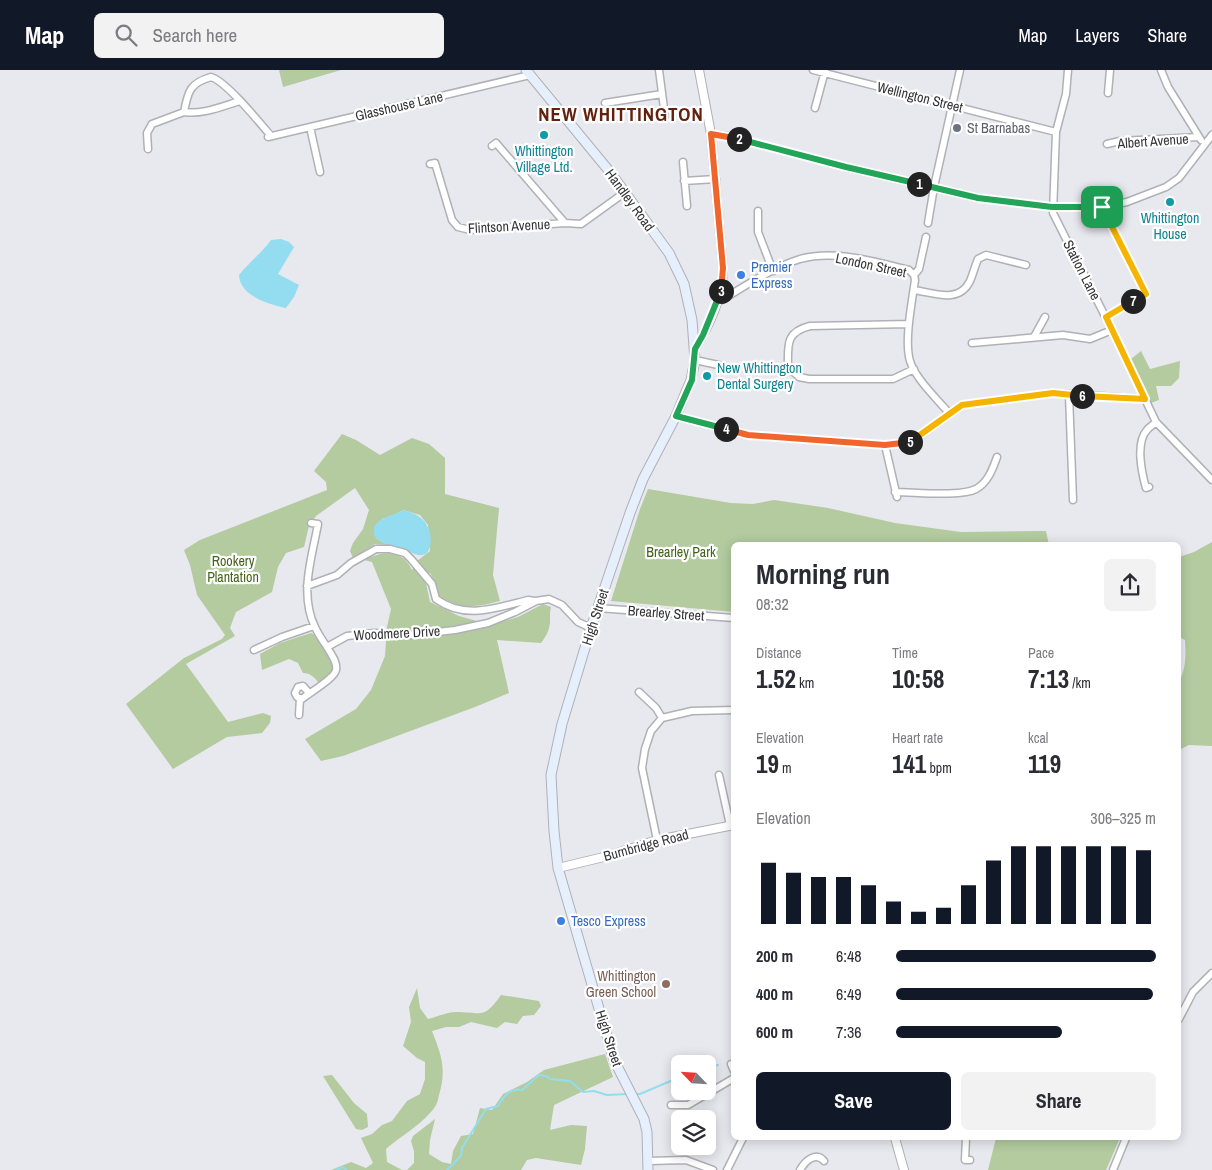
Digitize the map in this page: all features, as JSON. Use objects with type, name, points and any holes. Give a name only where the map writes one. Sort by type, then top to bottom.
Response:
[{"type":"main road","name":"Handley Road","points":[[528,72],[610,172],[669,253],[684,284],[690,307],[695,349]]},
{"type":"main road","name":"High Street","points":[[648,1165],[648,1132],[644,1119],[614,1060],[558,868],[551,775],[562,724],[590,628],[643,479],[676,416],[692,380],[695,349]]},
{"type":"street","points":[[659,70],[665,116]]},
{"type":"street","name":"High Street","points":[[695,349],[718,302],[723,285],[711,134],[699,70]]},
{"type":"street","name":"Wellington Street","points":[[813,70],[1056,132]]},
{"type":"street","points":[[928,223],[951,105],[960,70]]},
{"type":"street","points":[[1052,207],[1056,132],[1066,94],[1068,70]]},
{"type":"street","points":[[1108,93],[1110,70]]},
{"type":"street","points":[[1161,70],[1168,86],[1205,144]]},
{"type":"street","name":"Glasshouse Lane","points":[[240,101],[270,136],[528,72]]},
{"type":"street","points":[[815,108],[825,72]]},
{"type":"street","points":[[148,149],[147,133],[152,124],[184,112],[191,113],[210,110],[240,101],[222,82],[211,77],[195,83],[190,90],[184,112]]},
{"type":"street","points":[[605,103],[662,94]]},
{"type":"street","points":[[310,127],[320,172]]},
{"type":"street","points":[[711,134],[727,136],[846,167],[978,198],[1052,207],[1102,207],[1127,202],[1166,187],[1179,178],[1212,135]]},
{"type":"street","name":"Albert Avenue","points":[[1107,144],[1120,141],[1199,137]]},
{"type":"street","points":[[492,146],[496,143],[565,223]]},
{"type":"street","points":[[683,162],[687,206]]},
{"type":"street","name":"Flintson Avenue","points":[[430,164],[435,163],[452,220],[458,228],[470,230],[565,223],[581,224],[624,193]]},
{"type":"street","points":[[684,181],[716,179]]},
{"type":"street","name":"Station Lane","points":[[1052,207],[1053,213],[1106,317],[1156,422],[1212,480]]},
{"type":"street","points":[[1102,207],[1146,294],[1106,317]]},
{"type":"street","points":[[758,210],[758,232],[773,272]]},
{"type":"street","points":[[926,237],[919,269],[914,275],[908,350],[910,362],[914,369],[949,413]]},
{"type":"street","points":[[914,290],[950,296],[960,294],[971,280],[978,259],[986,255],[1026,266]]},
{"type":"street","name":"London Street","points":[[718,302],[800,259],[842,256],[910,270],[914,275]]},
{"type":"street","points":[[1034,337],[1045,317]]},
{"type":"street","points":[[909,324],[810,326],[800,328],[792,335],[788,344],[788,367],[799,377],[809,379],[893,379],[914,369]]},
{"type":"street","points":[[972,343],[1063,335],[1090,338],[1112,330]]},
{"type":"street","points":[[695,360],[723,366]]},
{"type":"street","points":[[676,416],[748,435],[885,445],[912,441],[962,405],[1053,393],[1145,399]]},
{"type":"street","points":[[1069,395],[1073,500]]},
{"type":"street","points":[[1149,487],[1146,488],[1141,470],[1141,449],[1143,436],[1156,422]]},
{"type":"street","points":[[885,445],[896,495],[962,493],[977,488],[989,476],[997,457]]},
{"type":"street","points":[[300,698],[302,699],[334,675],[337,668],[335,661],[314,626],[308,602],[307,579],[318,524],[311,523]]},
{"type":"street","points":[[307,586],[337,575],[351,563],[376,549],[390,549],[404,553],[411,559],[432,584],[436,600],[444,605],[458,610],[488,610],[528,600],[549,599],[562,605],[578,622],[590,628]]},
{"type":"street","name":"Woodmere Drive","points":[[327,647],[347,636],[374,633],[410,635],[454,630],[488,623],[536,601]]},
{"type":"street","name":"Brearley Street","points":[[598,608],[731,618]]},
{"type":"street","points":[[254,650],[282,637],[314,626]]},
{"type":"street","points":[[300,698],[295,693],[298,687],[303,686],[309,693]]},
{"type":"street","points":[[639,692],[656,708],[662,718]]},
{"type":"street","points":[[298,715],[300,698]]},
{"type":"street","points":[[657,840],[642,768],[645,748],[651,731],[662,718],[692,711],[731,710]]},
{"type":"street","points":[[719,776],[731,821]]},
{"type":"street","name":"Burnbridge Road","points":[[558,868],[608,856],[657,840],[731,825]]},
{"type":"street","points":[[1181,1015],[1193,992],[1212,973]]},
{"type":"street","points":[[671,1105],[688,1105],[731,1080]]},
{"type":"street","points":[[726,1170],[742,1140]]},
{"type":"street","points":[[896,1140],[904,1170]]},
{"type":"street","points":[[966,1140],[965,1160],[970,1160]]},
{"type":"street","points":[[1113,1170],[1125,1140]]},
{"type":"street","points":[[800,1170],[807,1160],[822,1158],[824,1162]]},
{"type":"street","points":[[648,1165],[686,1160],[713,1170]]},
{"type":"green space","points":[[279,70],[341,70],[283,87]]},
{"type":"green space","points":[[1141,351],[1150,369],[1180,361],[1179,378],[1171,386],[1156,386],[1159,400],[1151,403],[1131,359]]},
{"type":"green space","name":"Rookery Plantation","points":[[342,434],[356,440],[380,455],[412,438],[429,444],[445,458],[445,494],[499,508],[493,575],[500,601],[468,606],[446,600],[438,596],[436,584],[430,573],[420,576],[426,583],[430,602],[459,616],[491,625],[518,617],[543,604],[551,607],[550,626],[547,634],[541,643],[497,640],[509,693],[343,756],[321,761],[305,739],[356,709],[371,690],[385,656],[387,627],[391,609],[372,562],[364,560],[384,553],[391,553],[403,558],[412,570],[417,561],[430,551],[428,525],[420,515],[403,510],[382,519],[376,538],[389,545],[375,544],[353,558],[350,551],[363,529],[369,510],[355,488],[316,516],[309,526],[304,547],[286,553],[278,567],[272,592],[236,612],[230,628],[235,636],[186,664],[228,722],[263,713],[271,716],[270,723],[262,733],[227,737],[173,769],[126,704],[184,658],[222,639],[225,635],[197,595],[190,565],[184,550],[200,540],[327,490],[326,482],[314,471]]},
{"type":"green space","name":"Brearley Park","points":[[648,489],[731,503],[753,504],[774,500],[828,508],[895,523],[961,532],[1046,531],[1048,542],[731,542],[731,612],[611,601]]},
{"type":"green space","points":[[1212,542],[1212,746],[1189,745],[1181,749],[1181,677],[1184,667],[1185,640],[1181,638],[1181,556],[1194,552]]},
{"type":"green space","points":[[311,633],[315,635],[334,666],[333,671],[320,684],[311,675],[303,673],[298,663],[289,659],[262,670],[260,654],[280,643]]},
{"type":"green space","points":[[417,988],[420,1008],[428,1019],[453,1012],[482,1013],[490,1008],[501,995],[539,1001],[541,1006],[534,1015],[523,1016],[517,1024],[505,1022],[497,1028],[471,1022],[459,1027],[446,1027],[432,1031],[442,1062],[443,1077],[437,1102],[433,1110],[421,1122],[386,1149],[387,1162],[402,1170],[331,1170],[351,1162],[366,1168],[373,1163],[361,1138],[372,1134],[382,1125],[392,1121],[407,1101],[420,1094],[425,1079],[425,1062],[403,1046],[411,1022],[409,1007]]},
{"type":"green space","points":[[605,1054],[613,1077],[554,1105],[550,1130],[571,1125],[587,1126],[585,1149],[581,1165],[536,1158],[527,1160],[521,1170],[407,1170],[414,1163],[414,1151],[411,1141],[413,1136],[435,1119],[429,1154],[442,1162],[451,1164],[453,1151],[461,1136],[473,1134],[480,1108],[492,1110],[503,1094],[527,1082],[544,1070]]},
{"type":"green space","points":[[332,1075],[354,1103],[367,1114],[368,1127],[362,1130],[356,1129],[323,1076]]},
{"type":"green space","points":[[996,1140],[1119,1140],[1106,1170],[988,1170]]},
{"type":"water","points":[[281,239],[289,242],[294,247],[278,274],[299,285],[294,297],[286,308],[263,301],[250,294],[244,288],[239,275],[271,240]]},
{"type":"water","points":[[403,510],[420,517],[428,528],[431,537],[430,546],[424,555],[415,554],[386,544],[375,536],[374,529],[376,524]]},
{"type":"waterway","points":[[447,1170],[461,1156],[462,1148],[486,1109],[498,1106],[510,1091],[522,1090],[539,1075],[550,1079],[570,1081],[583,1092],[594,1091],[607,1095],[628,1094]]},
{"type":"waterway","points":[[636,1094],[671,1081]]},
{"type":"waterway","points":[[336,1170],[343,1167],[346,1170]]},
{"type":"place","name":"St Barnabas","points":[[957,128]]},
{"type":"place","name":"Whittington Village Ltd.","points":[[544,135]]},
{"type":"place","name":"Whittington House","points":[[1170,202]]},
{"type":"place","name":"Premier Express","points":[[741,275]]},
{"type":"place","name":"New Whittington Dental Surgery","points":[[707,376]]},
{"type":"place","name":"Tesco Express","points":[[561,921]]},
{"type":"place","name":"Whittington Green School","points":[[666,984]]},
{"type":"district","name":"NEW WHITTINGTON","points":[[621,114]]},
{"type":"route","points":[[711,134],[727,136],[846,167],[978,198],[1052,207],[1102,207],[1146,294],[1106,317],[1145,399],[1053,393],[962,405],[912,441],[885,445],[748,435],[676,416],[692,380],[695,349],[718,302],[723,285],[715,165],[711,134]]}]
